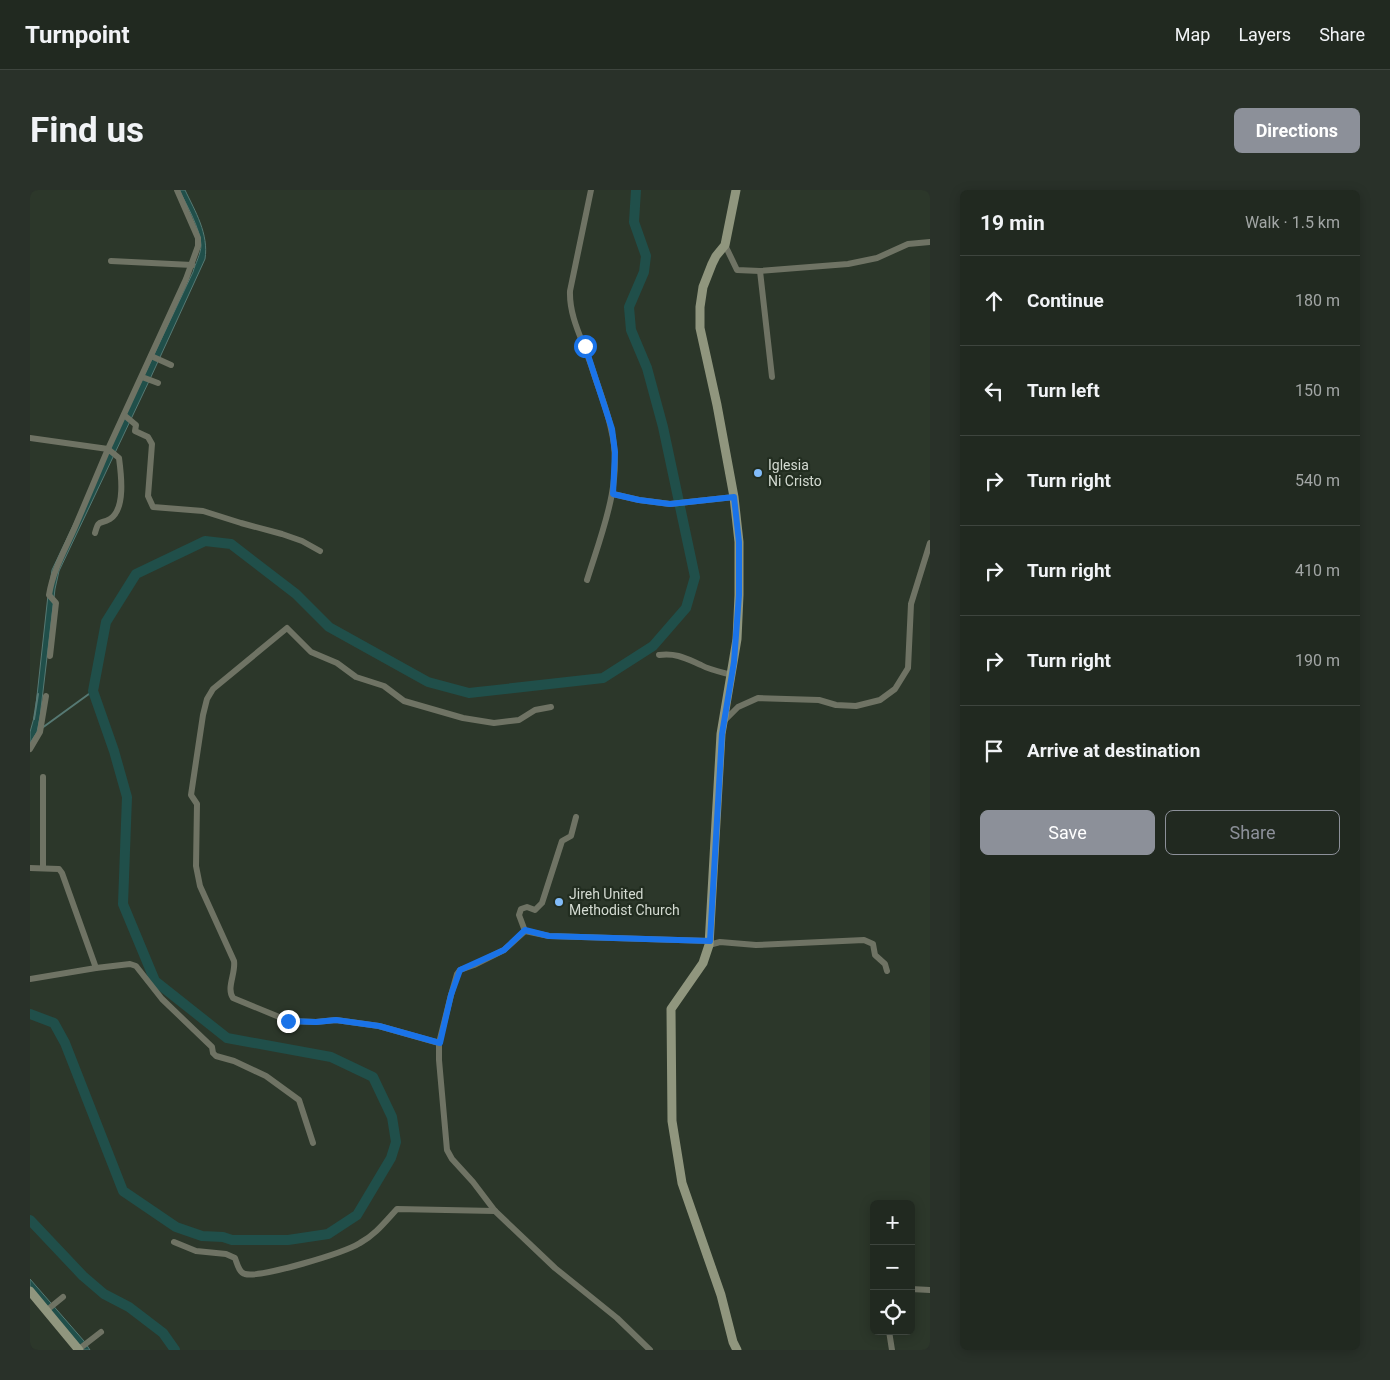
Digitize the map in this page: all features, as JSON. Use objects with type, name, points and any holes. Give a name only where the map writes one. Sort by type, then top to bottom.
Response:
[{"type":"street","points":[[50,656],[56,603],[49,595],[54,573],[145,378],[192,265],[198,246],[198,238],[177,190]]},
{"type":"street","points":[[587,580],[613,494],[615,452],[612,429],[587,353],[574,322],[570,301],[570,291],[591,190]]},
{"type":"street","points":[[736,190],[725,245],[716,256],[703,287],[700,306],[700,328],[734,497],[739,542],[737,639],[724,722],[719,775],[709,943],[703,963],[671,1009],[672,1121],[682,1182],[737,1350]]},
{"type":"street","points":[[725,245],[737,270],[760,271],[848,264],[877,258],[908,244],[930,242]]},
{"type":"street","points":[[111,262],[192,265]]},
{"type":"street","points":[[760,271],[772,377]]},
{"type":"street","points":[[154,357],[171,365]]},
{"type":"street","points":[[145,378],[158,383]]},
{"type":"street","points":[[126,417],[136,425],[135,432],[148,437],[152,444],[148,496],[153,507],[203,511],[282,534],[302,541],[320,551]]},
{"type":"street","points":[[30,438],[110,451],[119,458],[122,486],[117,510],[110,518],[97,524],[95,533]]},
{"type":"street","points":[[613,494],[670,504],[734,497]]},
{"type":"street","points":[[724,722],[738,707],[758,698],[819,700],[836,705],[856,706],[880,700],[895,689],[908,668],[911,604],[930,543]]},
{"type":"street","points":[[440,1043],[379,1026],[336,1020],[316,1022],[288,1021],[230,995],[235,968],[234,961],[200,886],[196,866],[197,804],[191,795],[198,742],[207,698],[213,689],[287,628],[311,652],[337,663],[356,677],[384,686],[404,701],[463,718],[494,723],[519,720],[534,710],[551,707]]},
{"type":"street","points":[[659,655],[671,654],[690,659],[701,666],[732,675]]},
{"type":"street","points":[[30,749],[40,732],[46,696]]},
{"type":"street","points":[[43,777],[43,868]]},
{"type":"street","points":[[525,930],[520,915],[521,909],[527,907],[535,910],[542,903],[562,841],[571,836],[576,817]]},
{"type":"street","points":[[30,868],[58,869],[62,873],[96,968]]},
{"type":"street","points":[[525,930],[504,950],[460,970],[451,995],[440,1043],[439,1060],[447,1150],[452,1159],[495,1211],[555,1268],[617,1318],[650,1350]]},
{"type":"street","points":[[525,930],[549,936],[756,945],[864,940],[873,944],[875,955],[885,964],[887,971]]},
{"type":"street","points":[[30,979],[96,968],[130,964],[136,966],[162,999],[212,1048],[216,1056],[234,1061],[266,1076],[299,1100],[313,1143]]},
{"type":"street","points":[[174,1242],[196,1251],[226,1254],[235,1258],[241,1272],[245,1275],[304,1264],[348,1250],[374,1234],[397,1209],[495,1211]]},
{"type":"street","points":[[915,1289],[930,1290]]},
{"type":"street","points":[[36,1294],[75,1339],[79,1349],[101,1332]]},
{"type":"street","points":[[49,1308],[63,1297]]},
{"type":"street","points":[[890,1335],[892,1350]]},
{"type":"water","points":[[179,190],[185,190],[197,214],[205,241],[205,259],[59,571],[55,589],[40,717],[37,732],[30,743],[52,570],[193,272],[200,252],[199,232]]},
{"type":"water","points":[[30,1279],[90,1350],[82,1350],[30,1288]]},
{"type":"waterway","points":[[30,1014],[54,1023],[65,1043],[123,1191],[176,1227],[202,1236],[223,1237],[232,1240],[288,1240],[328,1234],[357,1215],[391,1158],[396,1142],[392,1117],[373,1077],[331,1057],[227,1038],[155,981],[123,904],[127,797],[114,751],[93,691],[106,622],[136,574],[205,541],[231,544],[296,594],[329,627],[428,682],[469,693],[603,678],[653,646],[686,608],[695,577],[663,427],[647,368],[631,330],[629,307],[644,272],[646,256],[634,222],[636,190]]},
{"type":"waterway","points":[[42,728],[93,691]]},
{"type":"waterway","points":[[34,719],[38,694]]},
{"type":"waterway","points":[[30,1220],[83,1276],[104,1294],[129,1307],[163,1333],[175,1350]]},
{"type":"place","name":"Iglesia Ni Cristo","points":[[758,473]]},
{"type":"place","name":"Jireh United Methodist Church","points":[[559,902]]},
{"type":"route","points":[[288,1021],[316,1022],[336,1020],[379,1026],[440,1043],[451,995],[460,970],[504,950],[525,930],[549,936],[710,941],[722,734],[737,639],[739,542],[734,497],[670,504],[613,494],[615,452],[612,429],[585,346]]}]
